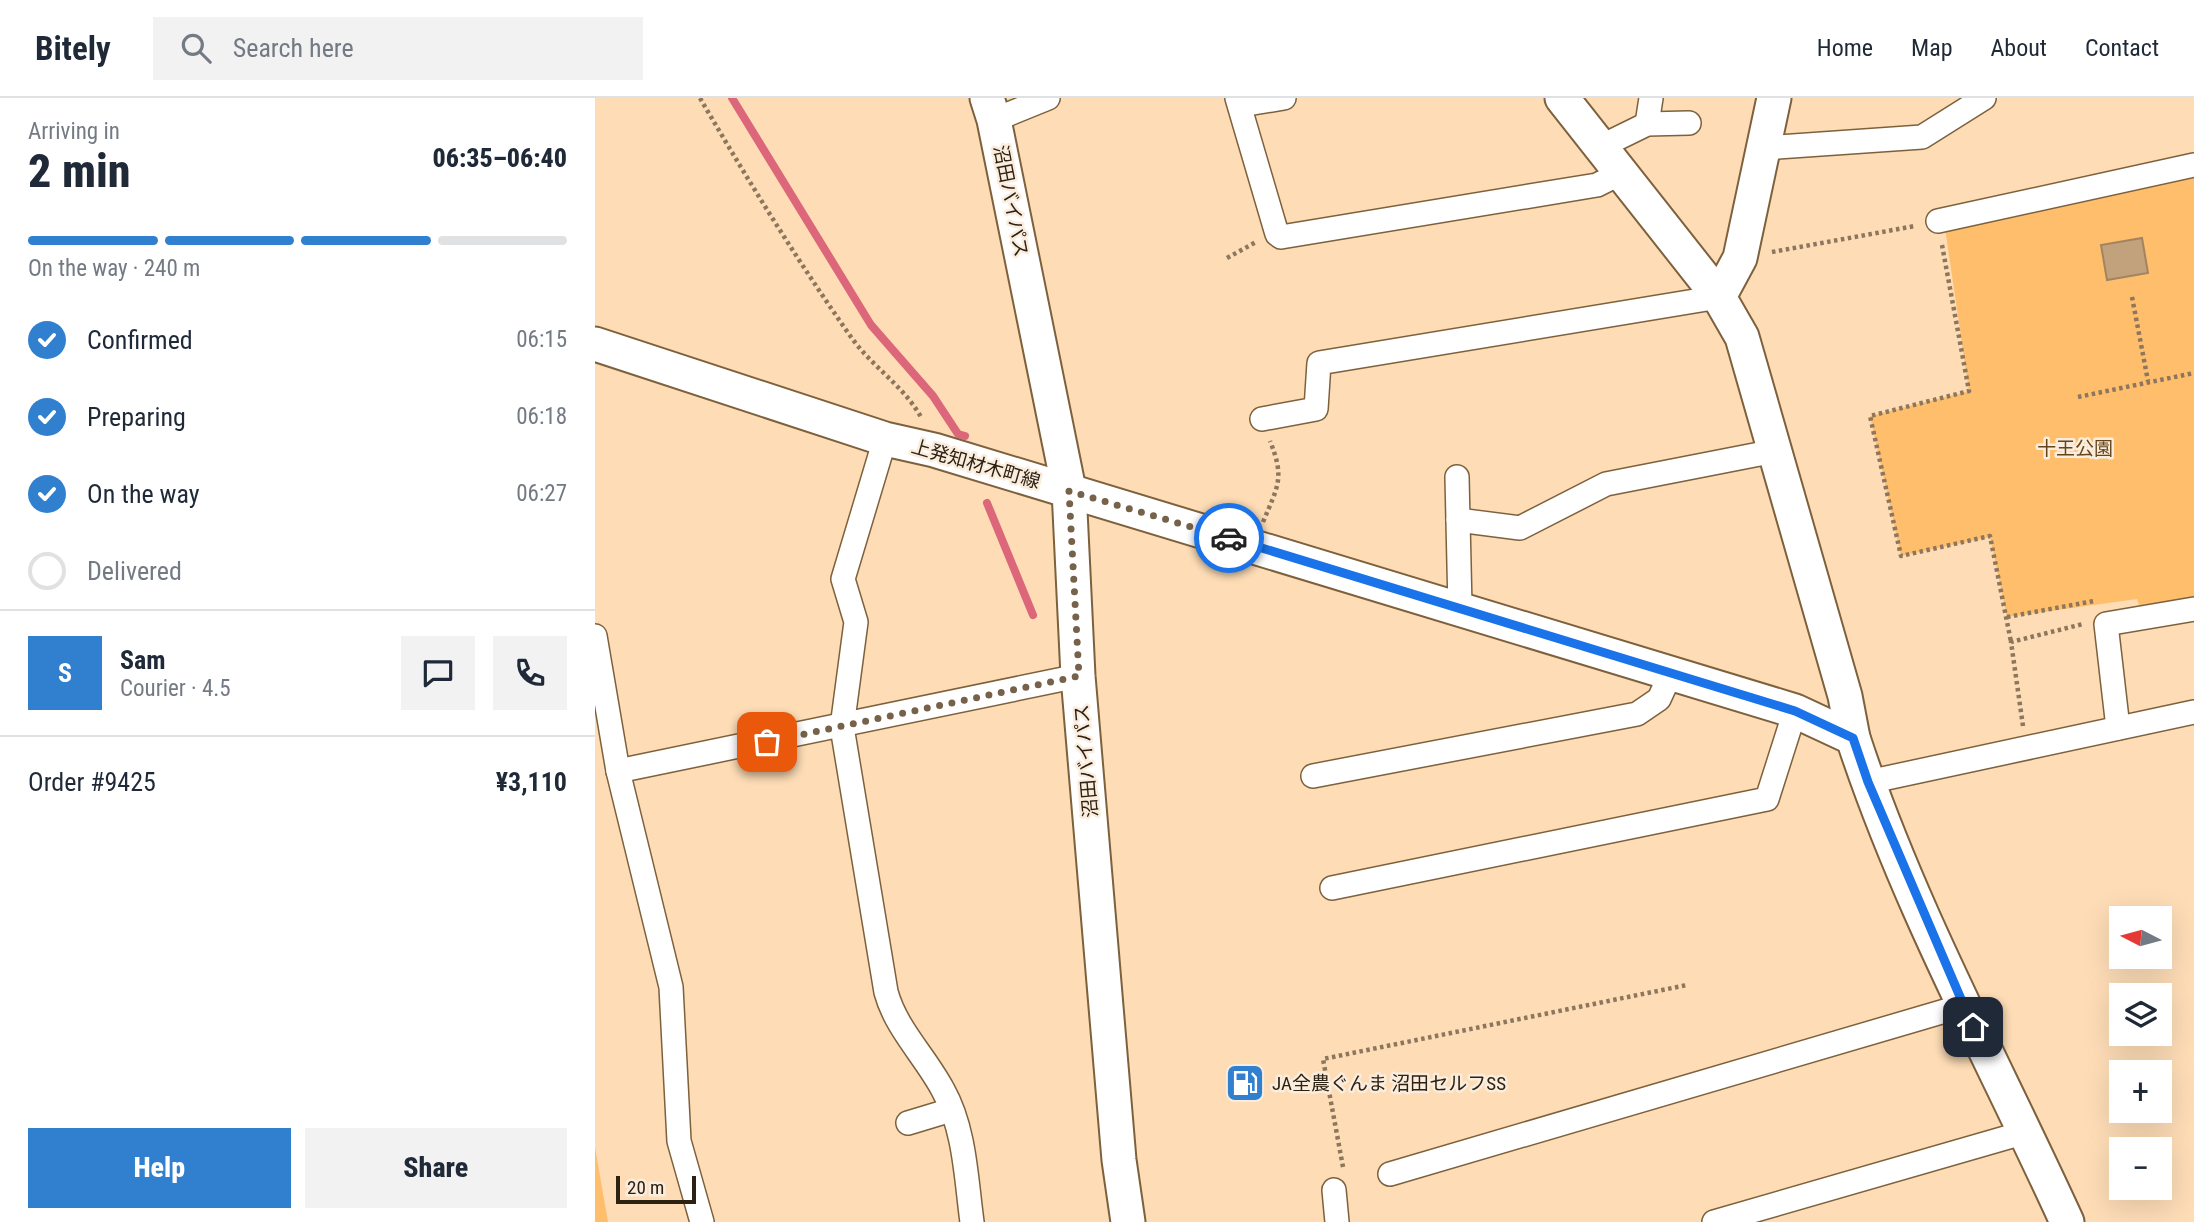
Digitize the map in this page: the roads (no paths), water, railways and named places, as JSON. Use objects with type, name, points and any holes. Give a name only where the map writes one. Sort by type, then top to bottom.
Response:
[{"type":"street","points":[[990,109],[1048,98]]},
{"type":"street","points":[[1284,98],[1239,102],[1277,234],[1287,237],[1597,185],[1621,173]]},
{"type":"street","points":[[1562,98],[1719,297],[1742,337],[1845,696],[1853,738],[1868,782],[1962,1006],[2026,1132],[2067,1222]]},
{"type":"street","points":[[1647,124],[1651,98]]},
{"type":"street","points":[[1719,297],[1740,258],[1774,98]]},
{"type":"street","points":[[1765,148],[1923,137],[1984,98]]},
{"type":"street","name":"沼田バイパス","points":[[990,109],[1069,491],[1079,676],[1119,1160],[1128,1222]]},
{"type":"street","points":[[1600,147],[1647,124],[1689,123]]},
{"type":"street","points":[[1938,221],[2194,165]]},
{"type":"street","points":[[1262,419],[1316,408],[1319,363],[1719,297]]},
{"type":"street","name":"上発知材木町線","points":[[595,344],[885,439],[935,450],[1253,545],[1795,711],[1853,738]]},
{"type":"street","points":[[885,439],[843,579],[856,622],[842,727],[892,1013],[944,1091],[961,1140],[972,1222]]},
{"type":"street","points":[[1458,520],[1520,527],[1606,484],[1775,451]]},
{"type":"street","points":[[1457,477],[1460,608]]},
{"type":"street","points":[[2119,728],[2106,624],[2194,609]]},
{"type":"street","points":[[595,636],[618,771],[671,987],[679,1141],[702,1222]]},
{"type":"street","points":[[1313,776],[1637,714],[1659,699],[1671,673]]},
{"type":"street","points":[[618,771],[842,727],[1079,676]]},
{"type":"street","points":[[1332,888],[1767,799],[1795,711]]},
{"type":"street","points":[[1868,782],[2194,712]]},
{"type":"street","points":[[1390,1174],[1962,1006]]},
{"type":"street","points":[[908,1123],[951,1110]]},
{"type":"street","points":[[1714,1222],[2026,1132]]},
{"type":"street","points":[[1334,1190],[1337,1222]]},
{"type":"waterway","points":[[732,98],[871,325],[933,396],[958,434],[965,436]]},
{"type":"waterway","points":[[987,503],[1033,615]]},
{"type":"place","name":"JA全農ぐんま 沼田セルフSS","points":[[1245,1083]]},
{"type":"park label","name":"十王公園","points":[[2075,448]]}]
